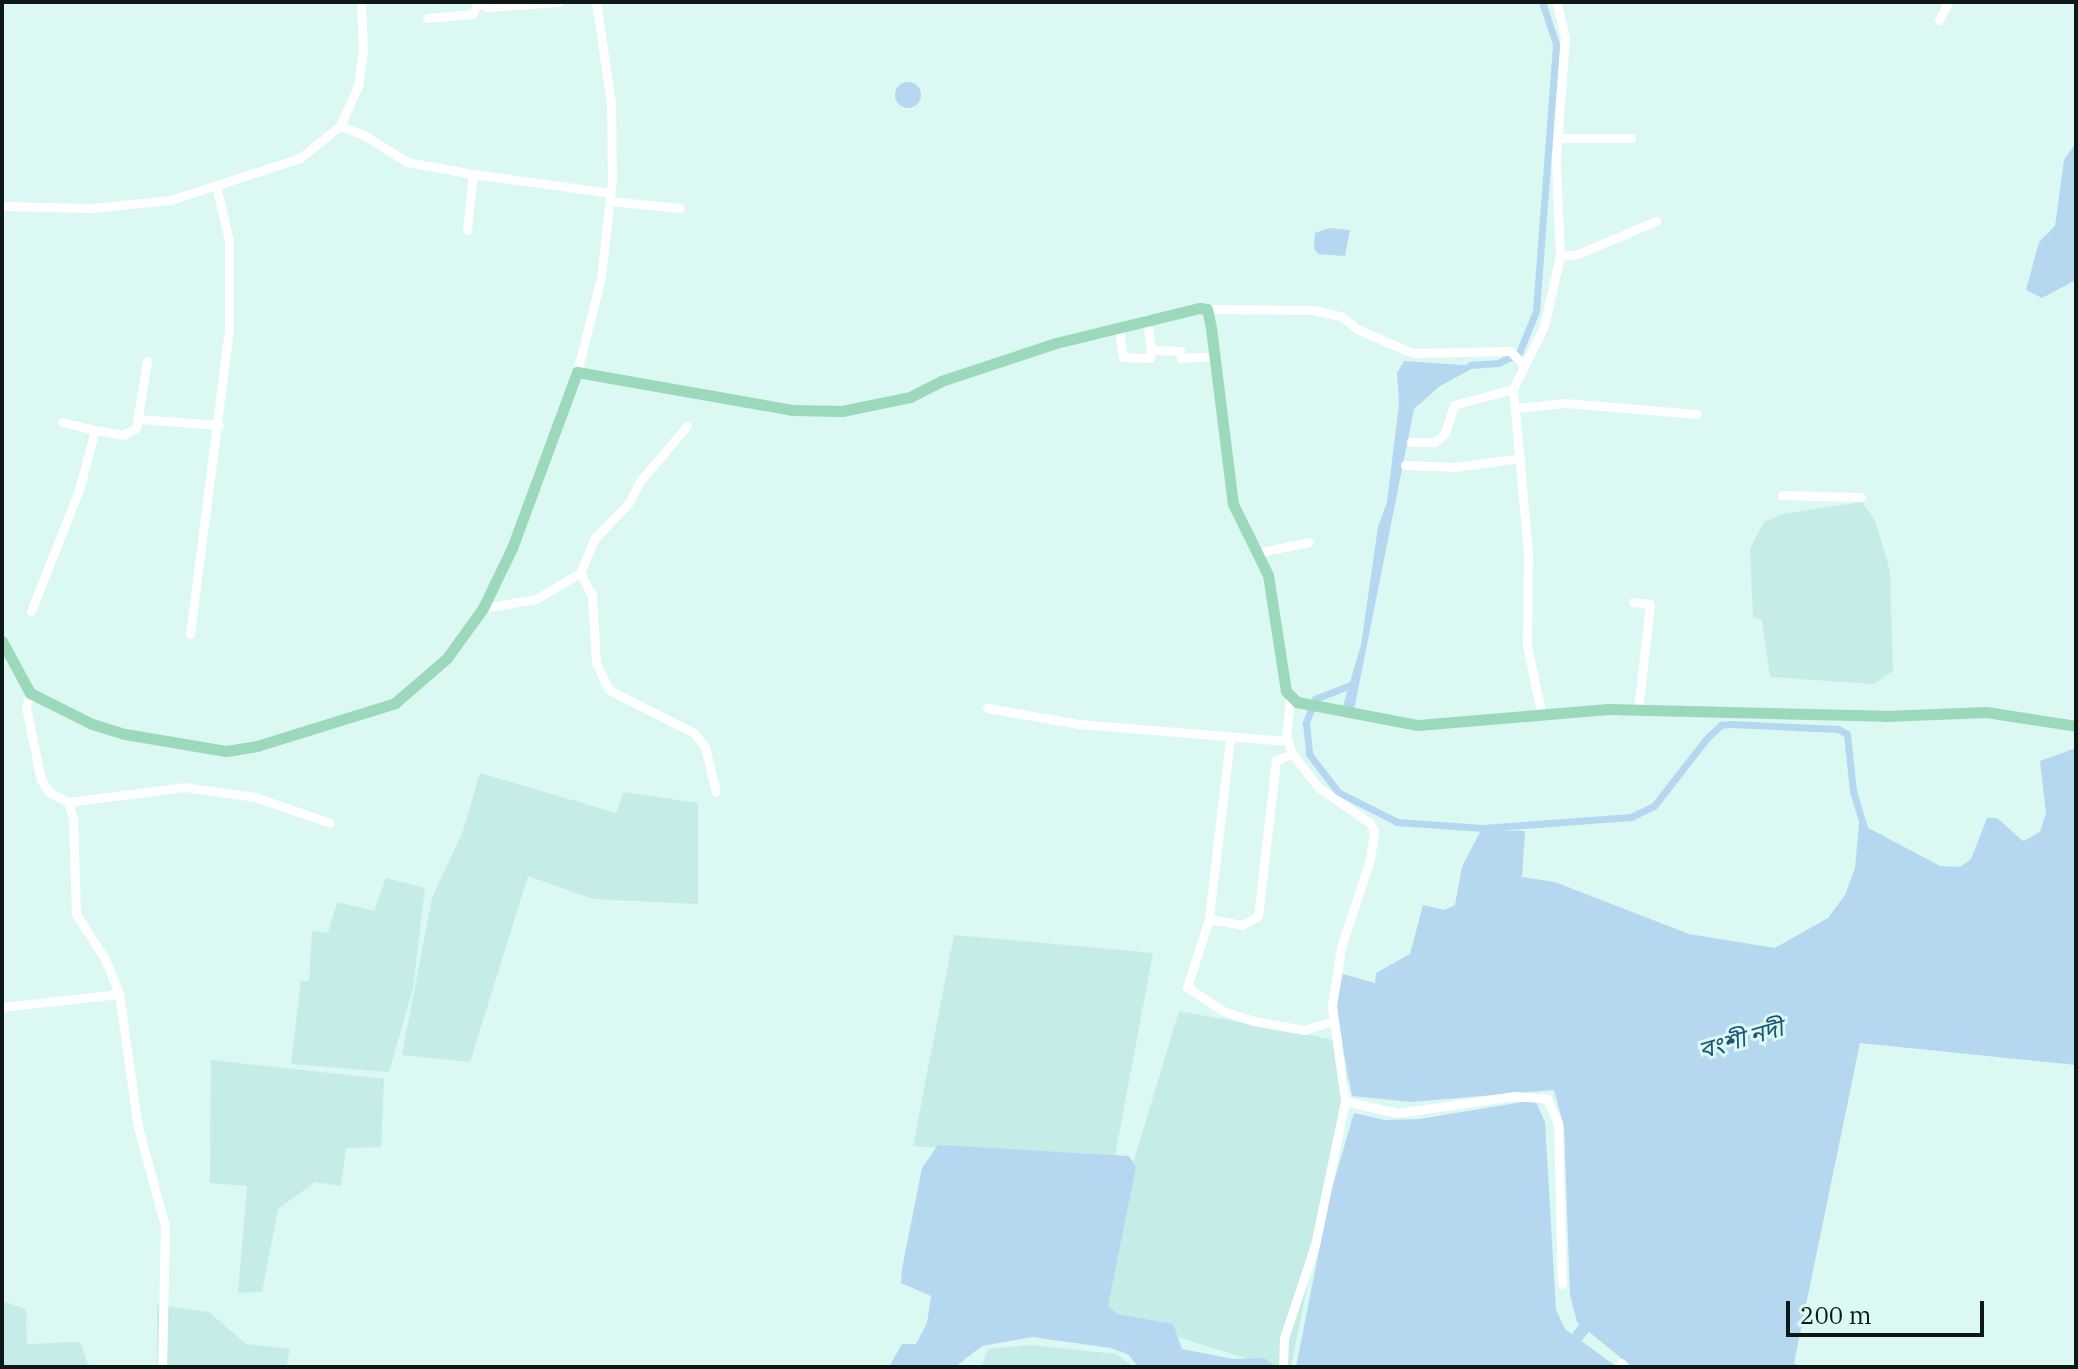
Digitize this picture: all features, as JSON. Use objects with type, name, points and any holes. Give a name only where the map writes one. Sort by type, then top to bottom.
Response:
[{"type":"main road","points":[[2,641],[30,693],[125,734],[239,750],[395,703],[433,673],[483,608],[512,548],[577,372],[792,410],[842,411],[910,397],[941,381],[1056,343],[1119,330],[1147,319],[1207,309],[1233,504],[1273,593],[1294,700],[1325,709],[1418,725],[1541,712],[1638,709],[1886,716],[1986,712],[2076,726]]},
{"type":"street","points":[[2,206],[92,208],[171,200],[300,158],[340,126],[358,86],[363,51],[361,2]]},
{"type":"street","points":[[427,18],[472,14],[476,4],[559,2]]},
{"type":"street","points":[[577,372],[601,277],[610,197],[611,103],[596,2]]},
{"type":"street","points":[[1541,712],[1527,645],[1530,583],[1513,389],[1523,363],[1544,326],[1560,256],[1559,138],[1565,37],[1556,2]]},
{"type":"street","points":[[1939,20],[1948,2]]},
{"type":"street","points":[[340,126],[364,135],[407,162],[680,208]]},
{"type":"street","points":[[1559,138],[1631,138]]},
{"type":"street","points":[[467,230],[473,174]]},
{"type":"street","points":[[190,634],[229,330],[229,241],[216,185]]},
{"type":"street","points":[[1560,256],[1578,254],[1656,221]]},
{"type":"street","points":[[1207,309],[1314,310],[1341,316],[1357,329],[1413,353],[1510,351],[1523,363]]},
{"type":"street","points":[[1119,330],[1123,357],[1150,358],[1147,319]]},
{"type":"street","points":[[1151,350],[1180,351],[1181,358],[1214,356]]},
{"type":"street","points":[[62,422],[95,430],[132,433],[138,419],[147,361]]},
{"type":"street","points":[[1411,442],[1435,442],[1445,433],[1454,405],[1513,389]]},
{"type":"street","points":[[1515,408],[1565,403],[1697,414]]},
{"type":"street","points":[[138,419],[219,425]]},
{"type":"street","points":[[483,608],[536,599],[580,573],[595,538],[628,504],[641,480],[687,426]]},
{"type":"street","points":[[31,611],[79,490],[95,430]]},
{"type":"street","points":[[1405,465],[1455,467],[1520,458]]},
{"type":"street","points":[[1782,495],[1861,497]]},
{"type":"street","points":[[1256,553],[1309,542]]},
{"type":"street","points":[[580,573],[592,596],[596,663],[609,690],[694,733],[705,747],[716,792]]},
{"type":"street","points":[[1633,602],[1650,604],[1638,709]]},
{"type":"street","points":[[30,693],[26,707],[41,780],[50,793],[68,802],[185,787],[255,797],[330,823]]},
{"type":"street","points":[[1283,1367],[1284,1338],[1315,1245],[1345,1101],[1345,1075],[1331,1022],[1341,947],[1370,860],[1374,831],[1370,823],[1319,788],[1292,754],[1287,741],[1294,700]]},
{"type":"street","points":[[987,708],[1079,724],[1230,739],[1287,741]]},
{"type":"street","points":[[1230,739],[1209,919],[1187,987],[1200,999],[1223,1011],[1285,1027],[1304,1030],[1331,1022]]},
{"type":"street","points":[[1209,919],[1242,925],[1258,916],[1276,760],[1292,754]]},
{"type":"street","points":[[68,802],[75,840],[76,914],[119,994],[138,1127],[165,1226],[162,1367]]},
{"type":"street","points":[[2,1007],[119,994]]},
{"type":"street","points":[[1345,1101],[1397,1113],[1515,1096],[1547,1099],[1558,1123],[1562,1284]]},
{"type":"shaded area","points":[[1862,502],[1875,520],[1890,571],[1893,671],[1874,684],[1770,677],[1762,620],[1753,617],[1750,549],[1764,522],[1783,514]]},
{"type":"shaded area","points":[[480,773],[616,813],[624,792],[698,803],[698,904],[593,899],[528,876],[470,1062],[402,1055],[432,898],[463,831]]},
{"type":"shaded area","points":[[386,878],[425,888],[413,988],[389,1072],[291,1064],[301,981],[309,981],[312,931],[328,933],[337,902],[374,911]]},
{"type":"shaded area","points":[[954,935],[1153,953],[1114,1161],[913,1146]]},
{"type":"shaded area","points":[[1179,1011],[1356,1044],[1291,1367],[1275,1367],[1089,1310]]},
{"type":"shaded area","points":[[211,1060],[384,1079],[381,1147],[346,1148],[341,1186],[315,1182],[278,1209],[262,1292],[238,1293],[247,1186],[210,1183]]},
{"type":"shaded area","points":[[2,1301],[26,1309],[27,1344],[80,1342],[89,1367],[2,1367]]},
{"type":"shaded area","points":[[157,1305],[209,1312],[246,1344],[290,1349],[286,1367],[157,1367]]},
{"type":"shaded area","points":[[1031,1345],[1116,1354],[1134,1367],[981,1367],[988,1349]]},
{"type":"water","points":[[908,82],[917,86],[921,95],[917,104],[908,108],[899,104],[895,95],[899,86]]},
{"type":"water","points":[[2076,143],[2076,280],[2042,298],[2026,290],[2039,242],[2055,226],[2064,160]]},
{"type":"water","points":[[1329,228],[1350,230],[1345,256],[1318,254],[1314,248],[1315,233]]},
{"type":"water","points":[[1404,361],[1477,366],[1440,386],[1414,409],[1354,710],[1343,706],[1361,645],[1378,527],[1387,502],[1399,404],[1397,373]]},
{"type":"water","points":[[2076,748],[2076,1065],[1860,1043],[1794,1363],[1802,1367],[1632,1367],[1577,1322],[1570,1295],[1564,1127],[1554,1090],[1411,1102],[1352,1096],[1336,1006],[1343,974],[1375,983],[1376,973],[1410,954],[1423,905],[1444,910],[1455,905],[1462,867],[1481,830],[1525,831],[1522,877],[1555,882],[1689,934],[1775,948],[1828,918],[1845,895],[1855,868],[1859,823],[1940,866],[1960,867],[1971,859],[1987,818],[1997,818],[2023,841],[2040,832],[2046,813],[2040,761]]},
{"type":"water","points":[[1535,1100],[1545,1122],[1556,1310],[1565,1329],[1617,1367],[1296,1367],[1330,1195],[1354,1113],[1385,1120],[1419,1119]]},
{"type":"water","points":[[938,1145],[1129,1156],[1136,1167],[1108,1306],[1117,1314],[1173,1324],[1182,1349],[1233,1359],[1264,1358],[1277,1367],[1138,1367],[1129,1355],[1111,1348],[1032,1337],[982,1346],[955,1367],[889,1367],[902,1344],[916,1344],[927,1323],[931,1296],[901,1283],[922,1168]]},
{"type":"waterway","points":[[1470,365],[1498,363],[1519,353],[1536,311],[1556,44],[1542,2]]},
{"type":"waterway","points":[[1353,684],[1315,699],[1306,723],[1309,754],[1338,792],[1397,822],[1483,828],[1631,817],[1654,806],[1707,738],[1721,725],[1731,724],[1838,729],[1847,734],[1853,791],[1865,831]]},
{"type":"waterway","name":"বংশী নদী","points":[[1553,1367],[1593,1317]]}]
